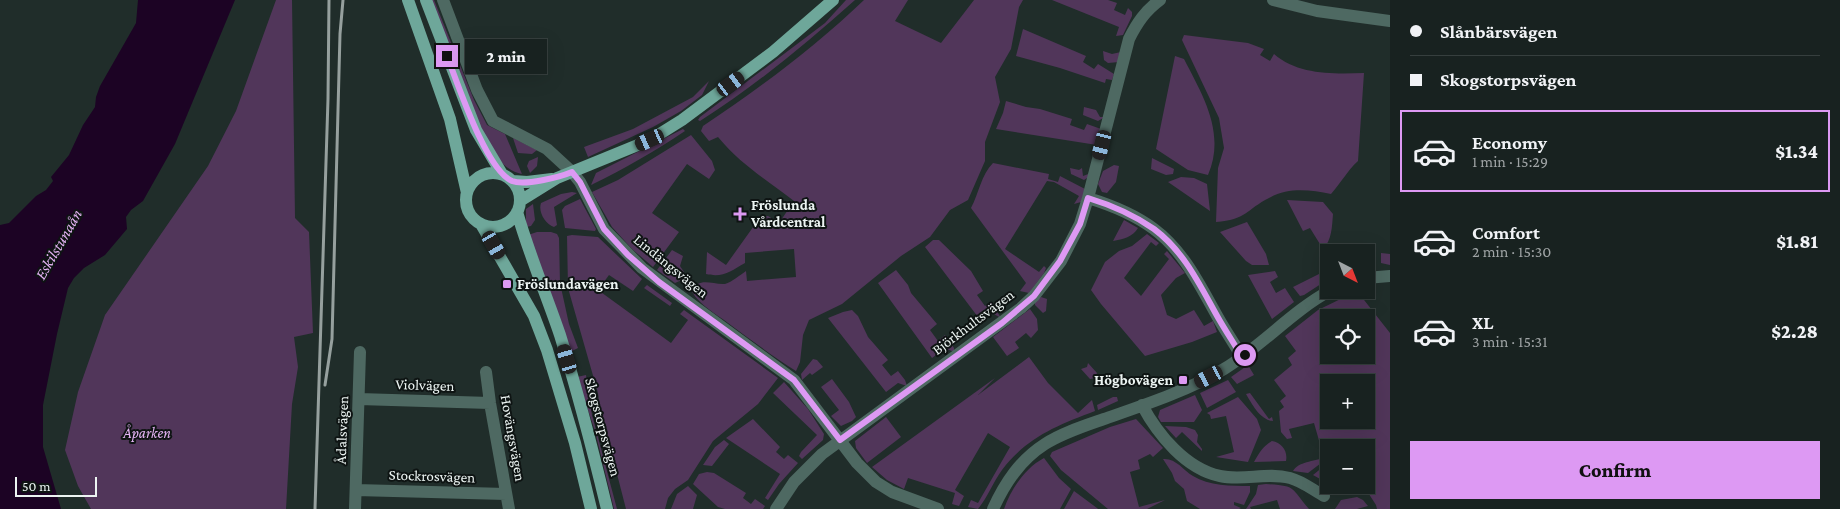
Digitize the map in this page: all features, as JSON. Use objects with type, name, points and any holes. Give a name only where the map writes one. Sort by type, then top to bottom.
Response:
[{"type":"main road","points":[[408,0],[450,119],[467,193],[467,208],[473,218],[481,224],[492,228],[504,226],[512,219],[519,207],[557,178]]},
{"type":"main road","points":[[426,0],[476,130],[507,178],[518,189],[519,207]]},
{"type":"main road","points":[[467,193],[472,183],[490,173],[527,182],[557,178],[650,140],[682,120],[773,52],[833,0]]},
{"type":"main road","name":"Skogstorpsvägen","points":[[519,207],[532,261],[562,342],[593,447],[608,509]]},
{"type":"main road","name":"Skogstorpsvägen","points":[[481,224],[534,316],[547,350],[575,443],[592,509]]},
{"type":"street","name":"Lindängsvägen","points":[[443,0],[477,90],[493,120],[547,149],[572,172],[580,182],[604,229],[628,255],[659,282],[794,380],[857,463],[876,482],[892,492],[938,509]]},
{"type":"street","name":"Björkhultsvägen","points":[[776,509],[794,482],[822,454],[1002,323],[1034,296],[1060,261],[1080,224],[1129,39],[1136,24],[1160,0]]},
{"type":"street","points":[[1273,0],[1317,11],[1390,21]]},
{"type":"street","points":[[1088,198],[1114,207],[1140,220],[1155,230],[1177,251],[1202,287],[1242,357]]},
{"type":"street","points":[[1375,277],[1390,276]]},
{"type":"street","points":[[993,509],[1009,479],[1019,466],[1045,444],[1082,427],[1195,384],[1223,370],[1320,297]]},
{"type":"street","name":"Ådalsvägen","points":[[355,509],[360,352]]},
{"type":"street","name":"Hovängsvägen","points":[[486,372],[509,509]]},
{"type":"street","name":"Violvägen","points":[[359,399],[490,403]]},
{"type":"street","points":[[1142,405],[1152,424],[1161,434],[1180,453],[1205,471],[1220,476],[1236,478],[1290,478],[1324,496]]},
{"type":"street","name":"Stockrosvägen","points":[[356,490],[506,494]]},
{"type":"green space","name":"Åparken","points":[[276,0],[292,0],[295,218],[309,232],[313,333],[294,337],[298,367],[292,404],[286,509],[91,509],[78,486],[65,450],[78,392],[105,315],[208,166],[236,111]]},
{"type":"green space","points":[[431,0],[434,0],[474,100],[487,125],[505,134],[522,174],[506,167],[487,145]]},
{"type":"green space","points":[[846,0],[855,0],[760,79],[720,108],[700,121],[698,120],[825,23]]},
{"type":"green space","points":[[864,0],[908,0],[895,21],[941,43],[974,0],[1023,0],[1019,7],[1011,49],[995,77],[1000,102],[985,142],[985,161],[968,200],[950,210],[930,237],[901,256],[842,304],[809,320],[803,335],[800,362],[796,371],[708,309],[692,292],[698,284],[706,282],[725,284],[746,271],[747,281],[796,277],[794,249],[745,253],[745,263],[731,271],[717,275],[706,274],[707,252],[726,265],[761,216],[768,216],[779,223],[794,201],[745,164],[718,137],[709,141],[701,131],[703,126],[807,51]]},
{"type":"green space","points":[[1052,0],[1108,0],[1117,3],[1114,10],[1125,15],[1128,8],[1132,12],[1132,16],[1123,35],[1116,36],[1119,27]]},
{"type":"green space","points":[[1023,29],[1086,56],[1083,62],[1094,69],[1098,64],[1114,74],[1112,80],[1106,79],[1105,83],[1016,56]]},
{"type":"green space","points":[[1184,35],[1248,43],[1264,49],[1260,55],[1270,61],[1274,54],[1283,61],[1305,70],[1328,73],[1364,73],[1358,161],[1331,194],[1307,191],[1284,192],[1269,198],[1234,219],[1216,222],[1218,168],[1224,148],[1219,118],[1182,40]]},
{"type":"green space","points":[[1103,51],[1112,54],[1121,52],[1119,62],[1108,63],[1104,60]]},
{"type":"green space","points":[[1175,56],[1184,59],[1210,115],[1215,144],[1208,175],[1188,170],[1156,149]]},
{"type":"green space","points":[[709,81],[702,95],[681,111],[653,127],[588,157],[584,147],[633,129],[693,97]]},
{"type":"green space","points":[[1006,101],[1072,119],[1070,125],[1084,130],[1087,124],[1101,129],[1097,145],[996,129]]},
{"type":"green space","points":[[1084,107],[1096,110],[1100,117],[1105,117],[1098,121],[1083,115]]},
{"type":"green space","points":[[683,129],[685,131],[651,153],[591,185],[596,173]]},
{"type":"green space","points":[[691,135],[712,161],[715,170],[709,179],[687,164],[652,213],[679,232],[653,267],[632,249],[612,227],[592,192],[618,180]]},
{"type":"green space","points":[[513,138],[537,150],[532,154],[518,153]]},
{"type":"green space","points":[[538,157],[537,166],[530,173],[527,166],[529,161]]},
{"type":"green space","points":[[1152,158],[1174,169],[1173,174],[1166,175],[1151,169]]},
{"type":"green space","points":[[993,163],[1049,174],[1048,179],[1058,182],[1060,176],[1085,189],[1081,202],[1074,204],[1079,196],[1054,182],[1047,181],[1005,249],[1039,272],[1044,266],[1046,268],[1029,293],[1020,291],[1026,283],[971,208],[983,179]]},
{"type":"green space","points":[[1114,165],[1119,166],[1116,182],[1107,193],[1102,192],[1098,184],[1103,171]]},
{"type":"green space","points":[[1070,168],[1079,170],[1082,168],[1083,176],[1091,173],[1084,180],[1071,174]]},
{"type":"green space","points":[[1181,177],[1194,178],[1207,184],[1210,211],[1168,182]]},
{"type":"green space","points":[[577,193],[554,207],[557,225],[554,227],[541,214],[541,203],[561,194]]},
{"type":"green space","points":[[580,199],[596,229],[595,231],[565,228],[562,210],[565,206]]},
{"type":"green space","points":[[1287,200],[1323,202],[1333,214],[1332,228],[1326,244],[1320,244],[1310,228],[1303,231]]},
{"type":"green space","points":[[533,204],[535,220],[531,226],[526,227],[526,209]]},
{"type":"green space","points":[[1124,220],[1138,228],[1131,236],[1113,241]]},
{"type":"green space","points":[[1247,222],[1266,254],[1269,265],[1252,265],[1246,261],[1220,232]]},
{"type":"green space","points":[[537,232],[551,232],[557,234],[559,238],[560,283],[569,324],[578,348],[568,353],[528,235]]},
{"type":"green space","points":[[1147,234],[1159,243],[1156,246],[1151,242],[1124,278],[1141,296],[1169,259],[1164,254],[1167,251],[1185,273],[1176,278],[1161,295],[1167,315],[1176,319],[1194,310],[1204,326],[1213,321],[1217,332],[1192,342],[1145,356],[1091,290],[1105,262],[1119,251],[1132,246]]},
{"type":"green space","points":[[567,236],[598,237],[642,279],[633,291],[609,275],[598,290],[671,343],[688,320],[680,314],[684,310],[778,378],[758,404],[713,441],[688,480],[675,489],[668,498],[665,509],[626,509],[600,408],[598,393],[568,288]]},
{"type":"green space","points":[[933,240],[939,240],[971,271],[983,291],[977,295],[985,306],[991,302],[1001,318],[992,313],[981,321],[925,247]]},
{"type":"green space","points":[[672,250],[683,256],[680,266],[684,272],[684,279],[675,283],[657,270]]},
{"type":"green space","points":[[1381,253],[1390,254],[1390,265],[1381,263]]},
{"type":"green space","points":[[896,270],[908,285],[911,293],[937,324],[930,330],[938,341],[945,335],[954,348],[954,352],[945,348],[932,358],[878,283]]},
{"type":"green space","points":[[1275,271],[1278,277],[1270,282],[1276,293],[1285,288],[1294,302],[1272,319],[1248,275]]},
{"type":"green space","points":[[1320,274],[1320,285],[1304,295],[1300,296],[1293,287]]},
{"type":"green space","points":[[647,285],[672,303],[670,306],[644,288]]},
{"type":"green space","points":[[1041,297],[1047,299],[1046,311],[1043,313],[1035,305],[1035,302]]},
{"type":"green space","points":[[1341,299],[1363,299],[1371,309],[1320,309]]},
{"type":"green space","points":[[1030,309],[1037,319],[1038,330],[1031,338],[1026,333],[1015,342],[1019,348],[1007,356],[993,337]]},
{"type":"green space","points":[[1320,309],[1320,364],[1375,364],[1375,314],[1390,333],[1390,509],[1377,509],[1369,494],[1375,494],[1375,439],[1320,439],[1320,444],[1314,423],[1289,429],[1292,438],[1287,439],[1281,432],[1279,411],[1284,407],[1280,401],[1286,396],[1274,380],[1292,365],[1288,358],[1296,351],[1285,336]]},
{"type":"green space","points":[[852,310],[858,316],[868,337],[888,360],[882,365],[891,376],[898,371],[907,386],[898,383],[886,392],[828,318]]},
{"type":"green space","points":[[1029,357],[1048,383],[1078,413],[1092,400],[1095,411],[1068,421],[1044,433],[1022,449],[1002,470],[978,509],[968,507],[971,500],[978,503],[1010,447],[988,433],[955,490],[964,496],[959,506],[952,504],[955,493],[908,478],[904,489],[887,480],[872,467],[995,378],[978,395]]},
{"type":"green space","points":[[813,359],[817,360],[823,367],[812,375],[810,373],[802,380],[801,374]]},
{"type":"green space","points":[[1088,363],[1097,373],[1095,378],[1090,379],[1081,369],[1087,367]]},
{"type":"green space","points":[[1248,365],[1254,375],[1237,384],[1231,377]]},
{"type":"green space","points":[[586,375],[592,415],[617,509],[614,509],[595,431],[577,377]]},
{"type":"green space","points":[[832,379],[849,402],[856,417],[841,426],[831,416],[839,410],[821,387]]},
{"type":"green space","points":[[1228,380],[1236,392],[1207,408],[1200,393]]},
{"type":"green space","points":[[784,382],[808,409],[824,434],[823,440],[802,459],[799,456],[801,452],[817,435],[773,393]]},
{"type":"green space","points":[[1250,393],[1269,419],[1272,417],[1273,421],[1264,418],[1257,411],[1246,394]]},
{"type":"green space","points":[[1195,395],[1202,410],[1194,422],[1161,422],[1158,417],[1160,410]]},
{"type":"green space","points":[[1117,397],[1118,401],[1098,410],[1097,405]]},
{"type":"green space","points":[[1238,397],[1257,419],[1261,430],[1248,462],[1216,457],[1234,452],[1226,416],[1211,419],[1207,413]]},
{"type":"green space","points":[[886,417],[901,437],[867,463],[856,448],[855,441]]},
{"type":"green space","points":[[753,419],[780,447],[776,452],[784,459],[788,455],[798,463],[779,484],[768,500],[765,498],[780,474],[726,438]]},
{"type":"green space","points":[[1136,419],[1163,448],[1153,457],[1150,454],[1138,460],[1140,469],[1130,472],[1139,507],[1165,500],[1147,509],[1108,509],[1061,470],[1050,456],[1052,452],[1110,427]]},
{"type":"green space","points":[[1165,426],[1186,427],[1195,430],[1198,435],[1197,442],[1202,451],[1182,432],[1176,438]]},
{"type":"green space","points":[[724,440],[729,444],[712,466],[703,465],[715,447]]},
{"type":"green space","points":[[1272,441],[1284,448],[1286,461],[1254,462],[1264,447]]},
{"type":"green space","points":[[1044,458],[1059,478],[1071,489],[1060,509],[1004,509],[1019,480],[1031,467]]},
{"type":"green space","points":[[1163,459],[1176,462],[1193,476],[1206,482],[1250,486],[1250,492],[1244,505],[1234,502],[1234,505],[1241,508],[1200,509],[1187,501],[1184,489],[1175,481]]},
{"type":"green space","points":[[1320,459],[1320,464],[1308,473],[1293,471],[1302,464]]},
{"type":"green space","points":[[1320,469],[1320,479],[1313,475]]},
{"type":"green space","points":[[714,473],[746,493],[743,498],[751,504],[755,499],[765,506],[763,509],[725,509],[718,507],[693,484],[699,474]]},
{"type":"green space","points":[[1266,484],[1292,489],[1309,509],[1280,509],[1277,500],[1246,509],[1256,494],[1258,485]]},
{"type":"green space","points":[[688,486],[697,495],[693,509],[671,509],[677,494]]},
{"type":"green space","points":[[1074,491],[1097,508],[1098,509],[1064,509]]},
{"type":"green space","points":[[1357,497],[1368,506],[1357,509],[1335,509],[1341,500]]},
{"type":"water","name":"Eskilstunaån","points":[[138,0],[235,0],[175,144],[143,201],[131,210],[126,217],[127,229],[105,255],[84,268],[74,278],[68,288],[43,405],[43,447],[61,509],[0,509],[0,225],[9,223],[36,196],[46,190],[53,181],[51,177],[69,155],[83,125],[95,107],[100,86],[136,23]]},
{"type":"railway","points":[[315,509],[328,99],[329,0]]},
{"type":"railway","points":[[325,385],[332,339],[340,34],[343,0]]},
{"type":"place","name":"Fröslunda Vårdcentral","points":[[740,214]]},
{"type":"place","name":"Fröslundavägen","points":[[507,284]]},
{"type":"place","name":"Högbovägen","points":[[1183,380]]},
{"type":"route","points":[[447,56],[476,130],[502,174],[513,181],[527,182],[557,178],[572,172],[580,182],[604,229],[628,255],[659,282],[794,380],[819,410],[840,440],[1002,323],[1034,296],[1060,261],[1080,224],[1088,198],[1122,210],[1140,220],[1155,230],[1177,251],[1202,287],[1242,357],[1245,355]]}]
